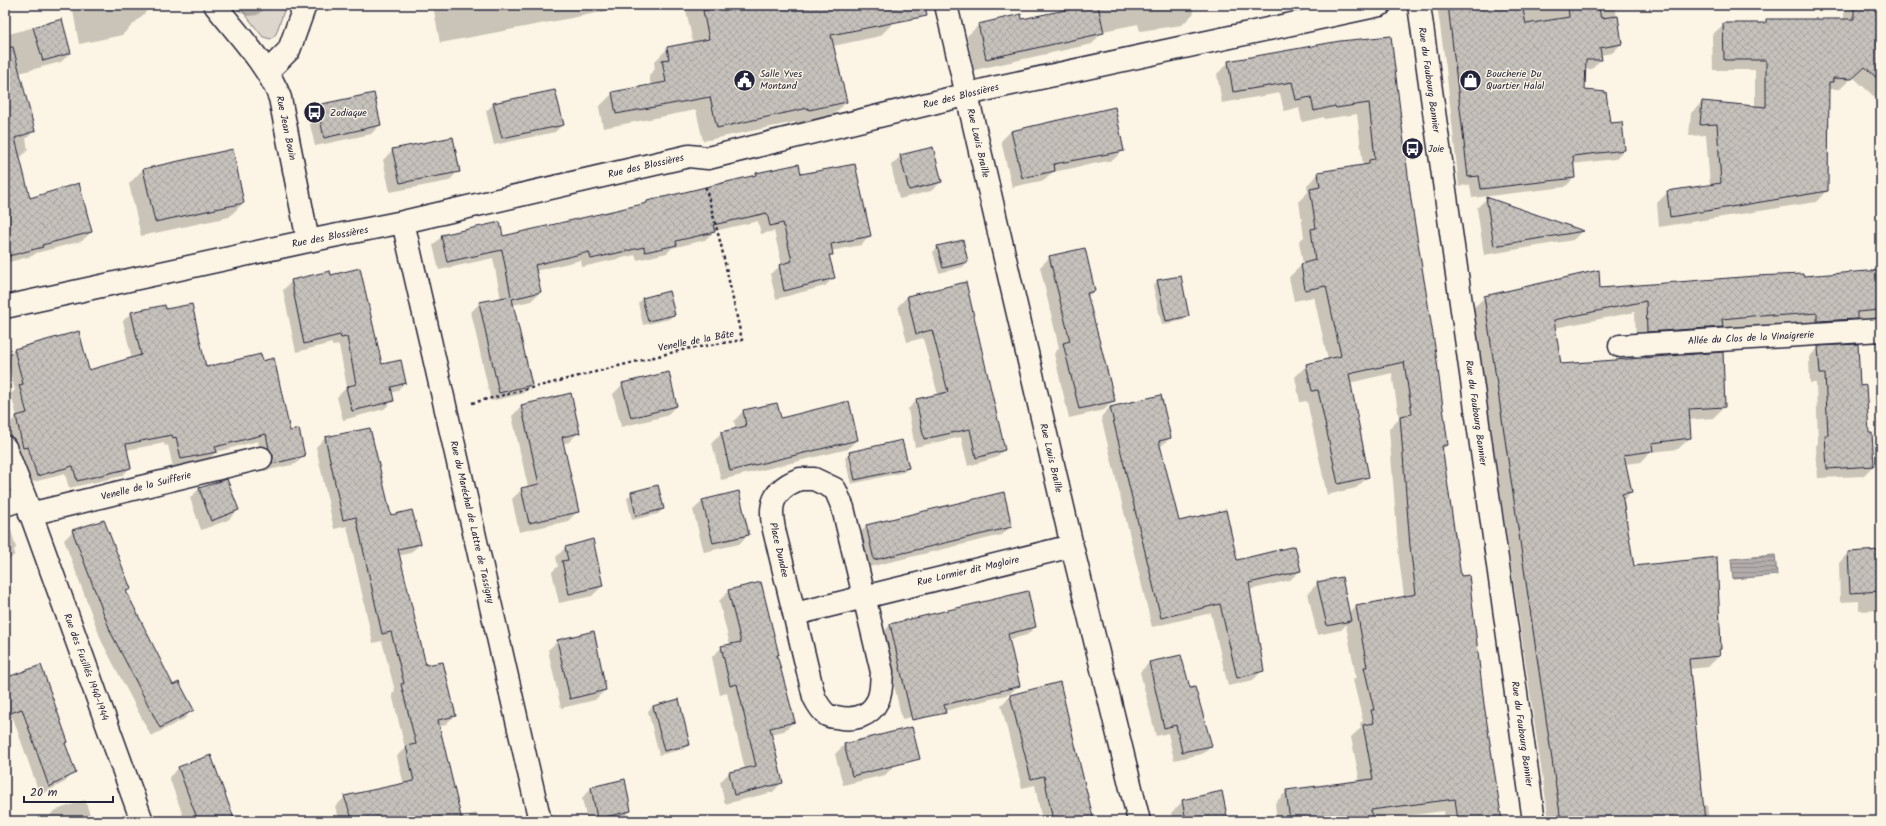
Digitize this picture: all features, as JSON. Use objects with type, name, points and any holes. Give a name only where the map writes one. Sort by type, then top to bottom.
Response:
[{"type":"street","name":"Rue Jean Bouin","points":[[216,5],[267,72],[277,88],[308,241]]},
{"type":"street","points":[[267,72],[289,50],[305,5]]},
{"type":"street","name":"Rue Louis Braille","points":[[946,5],[1072,546],[1139,821]]},
{"type":"street","name":"Rue des Blossières","points":[[5,306],[403,222],[689,156],[708,158],[966,95],[1380,5]]},
{"type":"street","name":"Rue du Faubourg Bannier","points":[[1419,5],[1534,821]]},
{"type":"street","name":"Rue du Maréchal de Lattre de Tassigny","points":[[403,222],[540,821]]},
{"type":"street","name":"Allée du Clos de la Vinaigrerie","points":[[1620,346],[1881,330]]},
{"type":"street","name":"Rue des Fusillés 1940-1944","points":[[5,447],[28,506],[142,821]]},
{"type":"street","name":"Venelle de la Suifferie","points":[[5,505],[28,506],[261,458]]},
{"type":"street","name":"Place Dundee","points":[[800,479],[814,479],[835,489],[843,508],[882,672],[878,701],[869,712],[857,719],[840,718],[828,715],[819,706],[814,697],[795,614],[772,524],[771,509],[777,495],[790,483],[800,479]]},
{"type":"street","name":"Rue Lormier dit Magloire","points":[[863,596],[1072,546]]},
{"type":"street","points":[[795,614],[863,596]]},
{"type":"path","name":"Venelle de la Bâte","points":[[447,410],[686,349],[742,340],[721,245],[698,157]]},
{"type":"shaded area","points":[[238,5],[286,5],[276,34],[271,39],[263,37]]},
{"type":"shaded area","points":[[1775,555],[1777,575],[1733,579],[1731,559]]},
{"type":"building","points":[[713,5],[925,5],[927,16],[831,35],[847,102],[809,110],[808,108],[717,128],[710,97],[616,114],[612,92],[666,82],[662,60],[669,59],[667,47],[709,39],[703,11],[714,8]]},
{"type":"building","points":[[1089,5],[1098,5],[1104,33],[986,59],[978,24],[1021,14],[1022,19]]},
{"type":"building","points":[[1448,5],[1522,5],[1526,24],[1569,17],[1568,5],[1598,5],[1601,18],[1618,16],[1622,44],[1600,48],[1602,60],[1586,60],[1585,90],[1606,92],[1610,123],[1622,122],[1625,150],[1573,156],[1575,178],[1481,189],[1479,176],[1468,177]]},
{"type":"building","points":[[1854,5],[1881,5],[1881,82],[1865,67],[1852,79],[1833,78],[1833,82],[1829,82],[1828,191],[1670,217],[1667,191],[1721,183],[1717,124],[1700,125],[1702,101],[1766,107],[1766,60],[1724,60],[1723,23],[1766,23],[1766,19],[1854,19]]},
{"type":"building","points":[[62,19],[71,53],[43,61],[33,27]]},
{"type":"building","points":[[1391,36],[1411,200],[1435,347],[1448,445],[1442,446],[1461,576],[1469,575],[1484,704],[1502,821],[1458,821],[1455,799],[1371,810],[1373,821],[1290,821],[1286,790],[1373,779],[1363,725],[1374,723],[1371,710],[1374,710],[1364,667],[1367,667],[1356,606],[1416,594],[1410,546],[1400,416],[1412,414],[1404,362],[1349,374],[1369,477],[1338,484],[1318,390],[1312,391],[1306,364],[1341,356],[1326,286],[1305,290],[1301,264],[1315,260],[1311,229],[1316,228],[1310,189],[1320,187],[1318,172],[1369,164],[1369,160],[1375,159],[1369,103],[1336,108],[1335,106],[1314,111],[1311,97],[1296,100],[1292,82],[1233,92],[1228,61],[1340,41]]},
{"type":"building","points":[[13,47],[35,131],[15,138],[30,198],[79,183],[92,232],[42,245],[43,247],[5,257],[5,48]]},
{"type":"building","points":[[555,90],[564,125],[502,138],[493,103]]},
{"type":"building","points":[[374,93],[381,125],[324,138],[317,105]]},
{"type":"building","points":[[1115,107],[1124,151],[1054,164],[1055,171],[1022,178],[1011,131]]},
{"type":"building","points":[[453,137],[460,172],[400,183],[392,149]]},
{"type":"building","points":[[933,147],[942,182],[909,190],[900,155]]},
{"type":"building","points":[[233,149],[244,203],[155,222],[143,169]]},
{"type":"building","points":[[799,164],[801,174],[855,164],[871,236],[831,244],[833,255],[829,255],[835,278],[784,291],[779,265],[792,261],[783,223],[770,226],[767,213],[713,225],[715,232],[676,241],[677,245],[645,252],[644,247],[591,259],[589,252],[535,265],[541,292],[512,299],[532,385],[499,393],[479,302],[511,296],[502,250],[447,262],[441,235],[500,222],[503,236],[647,203],[647,201],[756,175],[756,173]]},
{"type":"building","points":[[1486,197],[1584,231],[1494,246]]},
{"type":"building","points":[[963,240],[968,262],[943,268],[937,246]]},
{"type":"building","points":[[1085,248],[1095,291],[1087,293],[1115,401],[1079,409],[1063,343],[1070,341],[1049,256]]},
{"type":"building","points":[[360,268],[382,364],[401,360],[406,383],[391,387],[394,401],[352,411],[346,387],[356,384],[347,337],[341,338],[340,335],[304,344],[291,280],[330,271],[331,275]]},
{"type":"building","points":[[1599,270],[1600,288],[1755,276],[1803,274],[1803,276],[1881,270],[1881,310],[1857,312],[1857,319],[1817,321],[1817,313],[1772,316],[1772,314],[1722,319],[1723,327],[1647,332],[1646,301],[1554,320],[1561,364],[1723,352],[1725,407],[1689,409],[1691,438],[1652,443],[1653,451],[1624,455],[1632,492],[1622,494],[1634,566],[1717,557],[1721,649],[1719,650],[1720,656],[1689,659],[1705,821],[1561,821],[1484,296]]},
{"type":"building","points":[[1181,276],[1189,316],[1166,321],[1157,280]]},
{"type":"building","points":[[966,282],[1005,450],[976,458],[970,429],[924,439],[916,399],[948,392],[932,330],[916,334],[907,296]]},
{"type":"building","points":[[669,291],[675,315],[648,321],[642,298]]},
{"type":"building","points":[[192,304],[206,367],[261,354],[262,361],[274,358],[290,431],[299,429],[305,456],[272,464],[273,455],[269,449],[266,434],[215,447],[217,452],[181,459],[176,437],[173,438],[172,435],[126,444],[131,468],[77,481],[73,466],[37,476],[28,447],[23,448],[16,416],[27,413],[19,385],[23,384],[14,349],[79,331],[89,370],[141,355],[131,312],[165,305],[166,309]]},
{"type":"building","points":[[1858,344],[1860,386],[1866,385],[1869,433],[1872,433],[1874,466],[1827,469],[1825,435],[1828,435],[1825,374],[1820,374],[1818,346]]},
{"type":"building","points":[[669,372],[677,406],[631,418],[622,383]]},
{"type":"building","points":[[571,393],[580,433],[562,437],[579,512],[529,523],[521,488],[539,484],[521,405]]},
{"type":"building","points":[[1161,395],[1171,438],[1159,441],[1179,521],[1226,510],[1237,560],[1295,546],[1301,571],[1249,583],[1264,671],[1237,678],[1220,604],[1161,618],[1110,407]]},
{"type":"building","points":[[849,401],[858,440],[730,471],[721,432],[746,426],[743,410],[777,403],[781,418]]},
{"type":"building","points":[[370,428],[391,515],[412,510],[421,544],[398,549],[426,665],[443,662],[456,716],[438,720],[462,821],[353,821],[344,796],[414,781],[406,746],[416,744],[401,684],[404,683],[391,632],[382,634],[356,517],[343,520],[325,437]]},
{"type":"building","points":[[902,440],[909,468],[855,480],[849,452]]},
{"type":"building","points":[[227,479],[239,510],[211,521],[199,488]]},
{"type":"building","points":[[658,485],[664,509],[636,516],[631,492]]},
{"type":"building","points":[[739,491],[749,535],[713,543],[702,500]]},
{"type":"building","points":[[1004,492],[1012,527],[874,560],[866,525]]},
{"type":"building","points":[[104,520],[131,589],[126,591],[173,685],[179,682],[194,710],[160,728],[111,633],[72,530]]},
{"type":"building","points":[[593,539],[603,586],[569,594],[562,561],[568,560],[565,547]]},
{"type":"building","points":[[1881,550],[1881,591],[1850,593],[1848,552]]},
{"type":"building","points":[[1342,577],[1351,621],[1327,626],[1317,582]]},
{"type":"building","points":[[761,582],[779,655],[777,655],[795,722],[770,728],[783,783],[734,795],[729,772],[756,766],[737,684],[730,686],[721,646],[741,642],[728,590]]},
{"type":"building","points":[[1028,591],[1036,627],[1008,634],[1020,686],[944,705],[946,713],[912,720],[890,624]]},
{"type":"building","points":[[594,631],[606,690],[570,699],[557,640]]},
{"type":"building","points":[[1181,655],[1190,688],[1195,687],[1212,746],[1182,752],[1176,725],[1164,728],[1149,662]]},
{"type":"building","points":[[41,665],[68,742],[65,743],[76,773],[49,787],[22,709],[5,715],[5,678]]},
{"type":"building","points":[[1060,682],[1094,821],[1053,821],[1044,776],[1031,779],[1018,728],[1010,695]]},
{"type":"building","points":[[679,699],[690,745],[664,751],[653,706]]},
{"type":"building","points":[[912,727],[920,759],[852,776],[844,744]]},
{"type":"building","points":[[211,755],[235,821],[198,821],[178,767]]},
{"type":"building","points":[[625,779],[631,811],[597,819],[591,787]]},
{"type":"building","points":[[1222,791],[1228,821],[1186,821],[1182,800]]},
{"type":"place","name":"Salle Yves Montand","points":[[744,80]]},
{"type":"place","name":"Boucherie Du Quartier Halal","points":[[1470,80]]},
{"type":"place","name":"Zodiaque","points":[[315,113]]},
{"type":"place","name":"Joie","points":[[1413,149]]}]
